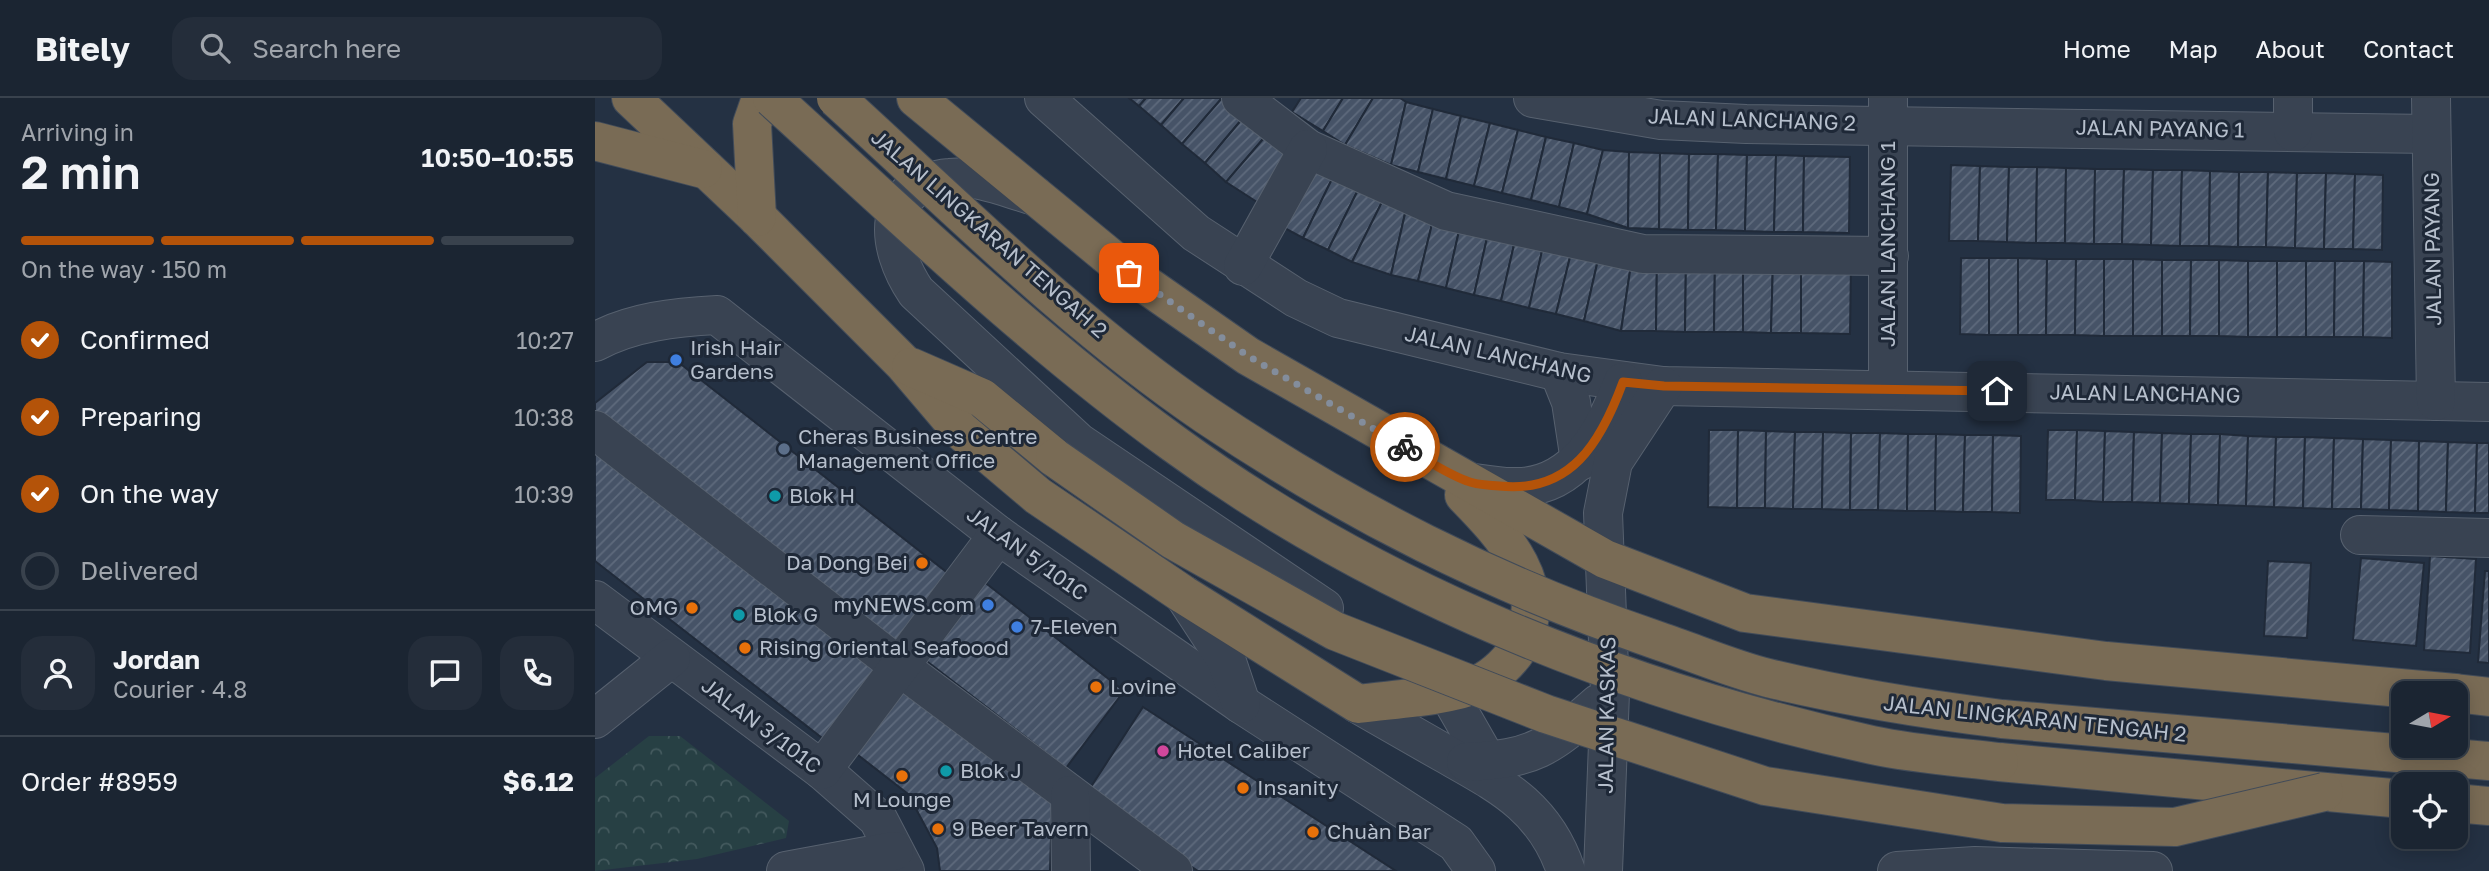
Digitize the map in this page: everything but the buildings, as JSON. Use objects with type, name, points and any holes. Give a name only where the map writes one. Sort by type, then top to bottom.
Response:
[{"type":"highway","points":[[631,98],[757,217],[903,363],[960,429],[1038,496],[1184,595],[1358,704],[1447,691],[1481,683],[1512,659],[1529,629],[1530,599],[1519,559],[1499,530],[1433,463]]},
{"type":"highway","points":[[757,217],[753,124],[761,98]]},
{"type":"highway","name":"JALAN LINGKARAN TENGAH 2","points":[[772,98],[1034,336],[1175,444],[1279,513],[1400,581],[1484,621],[1560,652],[1756,716],[1875,746],[1999,762],[2391,798]]},
{"type":"highway","name":"JALAN LINGKARAN TENGAH 2","points":[[836,98],[1062,304],[1204,413],[1321,488],[1398,531],[1489,576],[1575,612],[1765,677],[1884,704],[2002,719],[2489,761]]},
{"type":"highway","points":[[919,103],[1129,273],[1248,356],[1605,559],[1745,613],[2106,661],[2391,687]]},
{"type":"highway","points":[[595,141],[705,170]]},
{"type":"highway","points":[[903,363],[982,398],[1055,458],[1173,540],[1335,631],[1546,713],[1765,786],[2002,822],[2175,827],[2324,792]]},
{"type":"highway","points":[[2468,695],[2489,697]]},
{"type":"highway","points":[[2468,804],[2489,806]]},
{"type":"street","name":"JALAN LANCHANG","points":[[1044,98],[1196,233],[1296,298],[1338,318],[1559,372],[1664,386],[2489,402]]},
{"type":"street","points":[[1241,98],[1308,149],[1446,211],[1643,254],[1889,256]]},
{"type":"street","name":"JALAN LANCHANG 2","points":[[1538,99],[1661,120],[1889,111]]},
{"type":"street","name":"JALAN PAYANG 1","points":[[1889,111],[2431,116]]},
{"type":"street","name":"JALAN LANCHANG 1","points":[[1888,389],[1889,111]]},
{"type":"street","name":"JALAN PAYANG","points":[[2431,116],[2436,401]]},
{"type":"street","points":[[1243,266],[1308,149]]},
{"type":"street","points":[[1035,196],[970,178],[924,182],[907,194],[894,218],[894,251],[901,271],[916,292],[1078,442],[1447,691],[1482,769]]},
{"type":"street","name":"JALAN 5/101C","points":[[595,341],[608,334],[676,317],[717,315],[998,536],[1466,857],[1492,860],[1504,871]]},
{"type":"street","points":[[1559,372],[1571,402],[1580,461]]},
{"type":"street","points":[[1468,482],[1514,488],[1541,484],[1561,477],[1580,461],[1611,415],[1623,382]]},
{"type":"street","name":"JALAN KASKAS","points":[[1608,862],[1609,693],[1603,513],[1613,462],[1664,386]]},
{"type":"street","points":[[595,430],[900,667],[1173,871]]},
{"type":"street","points":[[2360,535],[2489,538]]},
{"type":"street","points":[[822,770],[998,536]]},
{"type":"street","points":[[1184,595],[1226,659],[1241,704]]},
{"type":"street","name":"JALAN 3/101C","points":[[595,600],[822,770],[879,819],[900,861]]},
{"type":"street","points":[[595,719],[671,659]]},
{"type":"street","points":[[1482,769],[1541,750],[1609,693]]},
{"type":"street","points":[[1358,704],[1482,769],[1544,828],[1555,844],[1566,871]]},
{"type":"street","points":[[1070,796],[1071,871]]},
{"type":"street","points":[[786,871],[900,861]]},
{"type":"street","points":[[1897,871],[1975,866],[2153,871]]},
{"type":"green space","points":[[649,736],[680,736],[789,821],[786,838],[697,859],[595,871],[595,778]]},
{"type":"way so far","points":[[1129,273],[1248,356],[1405,447]]},
{"type":"place","name":"Irish Hair Gardens","points":[[676,360]]},
{"type":"place","name":"Cheras Business Centre Management Office","points":[[784,449]]},
{"type":"place","name":"Blok H","points":[[775,496]]},
{"type":"place","name":"Da Dong Bei","points":[[922,563]]},
{"type":"place","name":"myNEWS.com","points":[[988,605]]},
{"type":"place","name":"OMG","points":[[692,608]]},
{"type":"place","name":"Blok G","points":[[739,615]]},
{"type":"place","name":"7-Eleven","points":[[1017,627]]},
{"type":"place","name":"Rising Oriental Seafoood","points":[[745,648]]},
{"type":"place","name":"Lovine","points":[[1096,687]]},
{"type":"place","name":"Hotel Caliber","points":[[1163,751]]},
{"type":"place","name":"Blok J","points":[[946,771]]},
{"type":"place","name":"M Lounge","points":[[902,776]]},
{"type":"place","name":"Insanity","points":[[1243,788]]},
{"type":"place","name":"9 Beer Tavern","points":[[938,829]]},
{"type":"place","name":"Chuàn Bar","points":[[1313,832]]},
{"type":"route","points":[[1405,447],[1468,482],[1514,488],[1541,484],[1561,477],[1580,461],[1611,415],[1623,382],[1664,386],[1997,391]]}]
